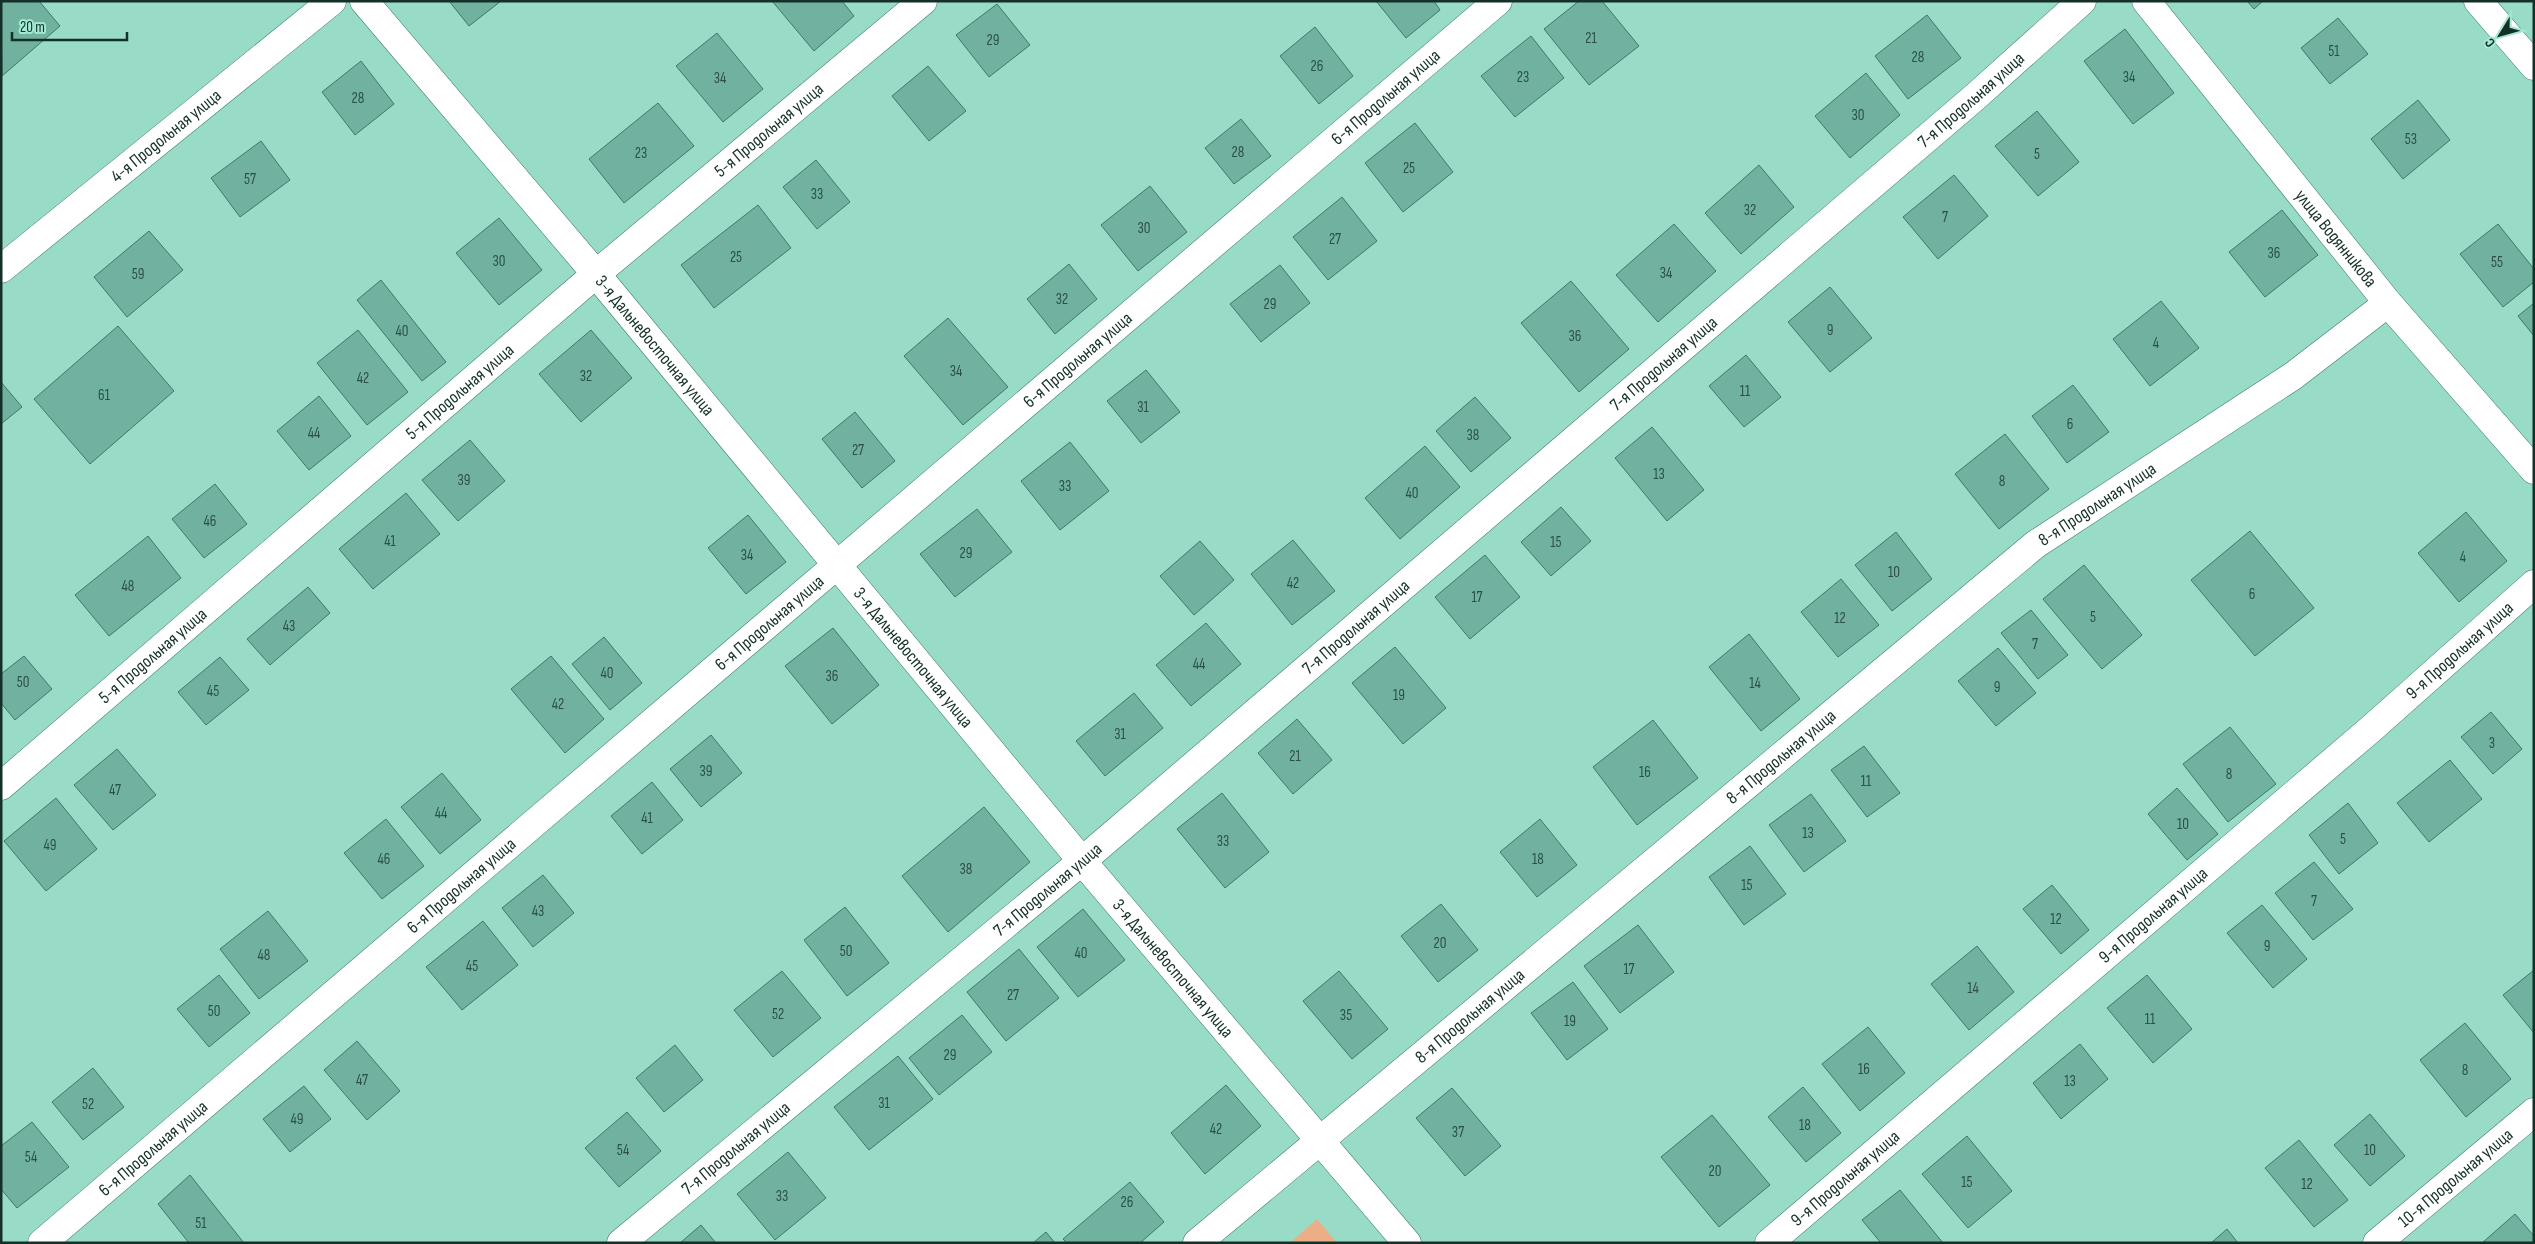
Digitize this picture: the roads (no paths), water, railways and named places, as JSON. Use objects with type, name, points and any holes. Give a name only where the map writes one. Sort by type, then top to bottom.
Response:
[{"type":"street","name":"4-я Продольная улица","points":[[1,269],[332,1]]},
{"type":"street","name":"3-я Дальневосточная улица","points":[[364,1],[596,274],[1082,861],[1407,1243]]},
{"type":"street","name":"5-я Продольная улица","points":[[1,786],[596,274],[923,1]]},
{"type":"street","name":"6-я Продольная улица","points":[[42,1243],[1498,1]]},
{"type":"street","name":"7-я Продольная улица","points":[[621,1243],[1082,861],[1975,97],[2082,1]]},
{"type":"street","name":"улица Водянникова","points":[[2146,1],[2388,303],[2534,470]]},
{"type":"street","points":[[2478,1],[2534,66]]},
{"type":"street","name":"8-я Продольная улица","points":[[1197,1243],[2036,544],[2293,376],[2388,303]]},
{"type":"street","name":"9-я Продольная улица","points":[[1769,1243],[2372,728],[2534,584]]},
{"type":"street","name":"10-я Продольная улица","points":[[2377,1243],[2534,1112]]}]
